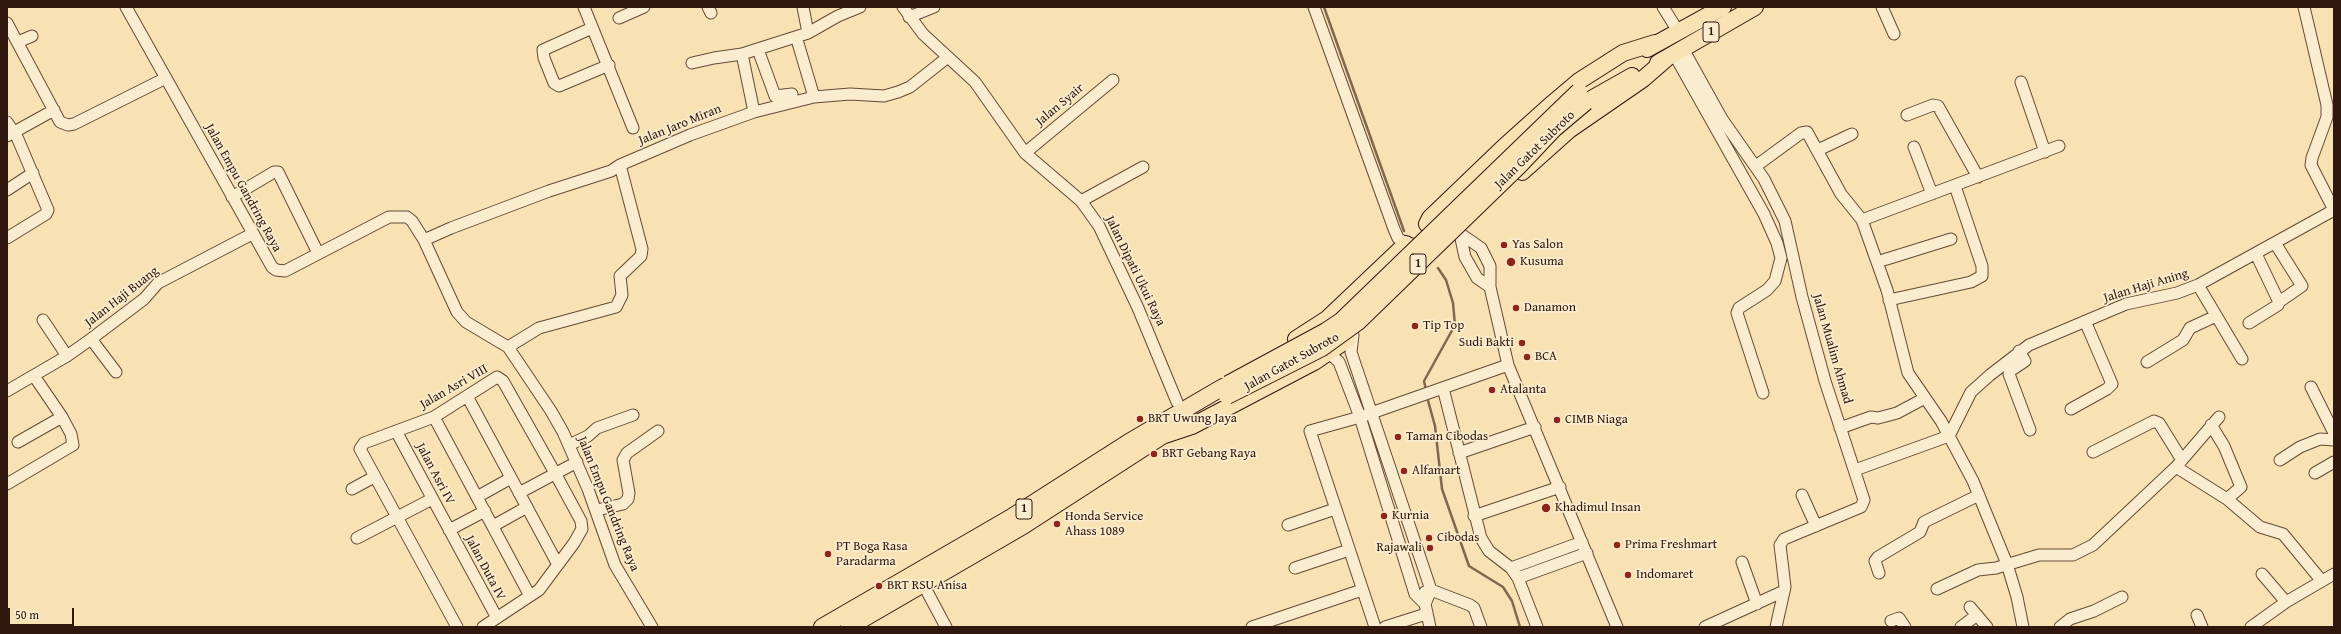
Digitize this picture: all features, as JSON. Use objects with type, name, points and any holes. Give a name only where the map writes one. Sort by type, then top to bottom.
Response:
[{"type":"highway","name":"Jalan Gatot Subroto","points":[[822,627],[1225,392],[1341,321],[1582,96],[1655,43],[1724,7]]},
{"type":"highway","name":"Jalan Gatot Subroto","points":[[1582,96],[1674,54],[1755,7]]},
{"type":"highway","points":[[1435,233],[1428,225],[1428,220],[1504,147],[1553,103],[1579,81],[1623,53],[1655,43]]},
{"type":"highway","points":[[1162,429],[1192,426],[1329,353],[1353,335],[1569,130],[1643,79],[1674,54]]},
{"type":"highway","points":[[1162,429],[1178,402],[1311,330],[1327,319],[1414,245],[1427,254],[1422,268]]},
{"type":"highway","name":"Jalan Gatot Subroto","points":[[848,627],[1023,526],[1162,429]]},
{"type":"street","name":"Jalan Empu Gandring Raya","points":[[126,7],[252,234],[269,263],[276,270],[285,271],[389,217],[407,217],[412,221],[424,240],[461,318],[508,347],[551,411],[577,462],[597,510],[615,565],[652,627]]},
{"type":"street","points":[[584,7],[633,128]]},
{"type":"street","points":[[619,18],[644,7]]},
{"type":"street","points":[[803,7],[808,32]]},
{"type":"street","points":[[692,63],[742,54],[808,32],[838,16],[860,7]]},
{"type":"street","name":"Jalan Dipati Ukui Raya","points":[[903,7],[923,34],[976,82],[1025,152],[1081,201],[1099,226],[1161,359],[1178,402]]},
{"type":"street","points":[[909,17],[934,7]]},
{"type":"street","points":[[1314,7],[1398,238],[1414,245],[1442,228],[1448,227],[1481,248],[1490,266],[1490,287],[1508,365],[1617,627]]},
{"type":"street","points":[[1663,7],[1678,31]]},
{"type":"street","points":[[1882,7],[1894,34]]},
{"type":"street","points":[[2304,7],[2327,105],[2327,117],[2312,158],[2311,165],[2334,210]]},
{"type":"street","points":[[7,23],[60,122],[68,125],[74,124],[166,78]]},
{"type":"street","points":[[592,28],[543,50],[544,58],[554,82],[559,86],[608,65]]},
{"type":"street","points":[[18,42],[32,36]]},
{"type":"street","points":[[760,55],[775,96],[813,94],[798,43]]},
{"type":"street","points":[[742,54],[754,112]]},
{"type":"street","points":[[1674,54],[1764,214],[1777,244],[1781,258],[1775,281],[1767,290],[1739,308],[1737,313],[1763,393]]},
{"type":"street","name":"Jalan Mualim Ahmad","points":[[1674,54],[1756,166],[1785,221],[1803,303],[1840,428],[1864,500],[1864,504],[1784,539],[1780,546],[1786,580],[1776,627]]},
{"type":"street","name":"Jalan Jaro Miran","points":[[424,240],[451,228],[549,191],[611,171],[620,165],[690,135],[754,112],[813,94],[884,96],[898,92],[910,87],[948,57]]},
{"type":"street","name":"Jalan Syair","points":[[1025,152],[1113,80]]},
{"type":"street","points":[[2021,82],[2045,152]]},
{"type":"street","points":[[1907,115],[1934,105],[1938,106],[1978,177]]},
{"type":"street","points":[[10,133],[54,110]]},
{"type":"street","points":[[7,122],[10,133],[33,173],[48,210],[46,214],[7,238]]},
{"type":"street","points":[[1756,166],[1804,132],[1809,134],[1841,194],[1862,220],[1889,300],[1908,373],[1949,436],[1979,495],[2007,564],[2017,597],[2023,627]]},
{"type":"street","points":[[1818,150],[1852,134]]},
{"type":"street","points":[[1862,220],[2059,146]]},
{"type":"street","points":[[1914,147],[1932,194]]},
{"type":"street","points":[[508,347],[539,328],[616,307],[622,295],[620,276],[641,256],[642,249],[620,165]]},
{"type":"street","points":[[1081,201],[1143,168]]},
{"type":"street","points":[[232,197],[274,172],[278,172],[318,253]]},
{"type":"street","points":[[7,190],[33,173]]},
{"type":"street","points":[[1889,300],[1971,282],[1982,276],[1982,266],[1955,186]]},
{"type":"street","name":"Jalan Haji Aning","points":[[1949,436],[1971,392],[2019,351],[2126,304],[2176,293],[2198,285],[2275,244],[2334,210]]},
{"type":"street","points":[[1459,233],[1465,258],[1477,278],[1490,287]]},
{"type":"street","name":"Jalan Haji Buang","points":[[7,391],[67,356],[91,339],[144,299],[158,283],[252,234]]},
{"type":"street","points":[[1877,262],[1951,240]]},
{"type":"street","points":[[2249,323],[2278,305],[2279,302],[2302,285],[2275,244]]},
{"type":"street","points":[[2256,254],[2279,302]]},
{"type":"street","points":[[2198,285],[2242,359]]},
{"type":"street","points":[[2147,362],[2183,340],[2190,328],[2216,316]]},
{"type":"street","points":[[43,320],[67,356]]},
{"type":"street","points":[[2072,409],[2107,389],[2112,384],[2085,321]]},
{"type":"street","points":[[1353,335],[1351,352],[1431,590],[1425,609],[1385,627]]},
{"type":"street","points":[[91,339],[116,372]]},
{"type":"street","points":[[2019,351],[2025,361],[2010,370],[2009,374],[2030,430]]},
{"type":"street","points":[[1329,353],[1339,362],[1360,417],[1415,594],[1425,609],[1430,627]]},
{"type":"street","points":[[1375,627],[1310,431],[1360,417],[1418,395],[1508,365]]},
{"type":"street","points":[[7,484],[73,445],[71,434],[62,417],[34,376]]},
{"type":"street","name":"Jalan Asri VIII","points":[[374,477],[360,452],[361,446],[364,443],[434,417],[495,378],[500,378],[555,473]]},
{"type":"street","points":[[2311,387],[2334,432]]},
{"type":"street","points":[[1438,389],[1459,453],[1474,516],[1481,538],[1489,551],[1510,568],[1518,578],[1537,627]]},
{"type":"street","points":[[467,396],[557,563]]},
{"type":"street","points":[[1840,428],[1871,417],[1878,418],[1897,413],[1925,398]]},
{"type":"street","points":[[569,445],[588,436],[597,428],[633,415]]},
{"type":"street","points":[[18,442],[62,417]]},
{"type":"street","points":[[434,417],[530,596]]},
{"type":"street","points":[[2092,452],[2154,421],[2158,423],[2179,463],[2227,499],[2260,527],[2283,534],[2321,580]]},
{"type":"street","points":[[1938,589],[1978,570],[1992,569],[2039,555],[2073,555],[2093,545],[2179,463],[2215,421],[2241,487],[2227,499]]},
{"type":"street","points":[[1459,453],[1534,427]]},
{"type":"street","name":"Jalan Asri IV","points":[[396,431],[449,530]]},
{"type":"street","points":[[597,510],[623,504],[628,499],[629,493],[623,460],[627,453],[658,431]]},
{"type":"street","points":[[1855,470],[1949,436]]},
{"type":"street","points":[[2280,460],[2300,448],[2320,439],[2334,440]]},
{"type":"street","points":[[519,493],[577,462]]},
{"type":"street","points":[[2315,474],[2334,462]]},
{"type":"street","points":[[483,627],[539,590],[557,563],[581,533],[582,525],[555,473]]},
{"type":"street","points":[[352,489],[374,477],[457,627]]},
{"type":"street","points":[[477,496],[511,478]]},
{"type":"street","points":[[1474,516],[1560,487]]},
{"type":"street","points":[[1802,495],[1816,526]]},
{"type":"street","points":[[1879,573],[1875,561],[1878,557],[1920,532],[1924,522],[1979,495]]},
{"type":"street","points":[[357,538],[432,499]]},
{"type":"street","points":[[492,526],[527,507]]},
{"type":"street","points":[[1288,525],[1335,509]]},
{"type":"street","points":[[449,530],[485,511]]},
{"type":"street","name":"Jalan Duta IV","points":[[449,530],[497,618]]},
{"type":"street","points":[[1510,568],[1582,542]]},
{"type":"street","points":[[1295,568],[1349,550]]},
{"type":"street","points":[[1518,578],[1587,553]]},
{"type":"street","points":[[1742,562],[1757,604]]},
{"type":"street","points":[[2262,574],[2286,602]]},
{"type":"street","points":[[2251,627],[2286,602],[2321,580],[2334,574]]},
{"type":"street","points":[[923,584],[946,627]]},
{"type":"street","points":[[1252,627],[1362,590]]},
{"type":"street","points":[[1415,594],[1431,590],[1470,605],[1474,608],[1481,627]]},
{"type":"street","points":[[1705,627],[1784,591]]},
{"type":"street","points":[[2060,627],[2070,619],[2094,611],[2122,597]]},
{"type":"street","points":[[1970,607],[1987,627]]},
{"type":"street","points":[[1961,627],[1977,615]]},
{"type":"street","points":[[2196,615],[2202,627]]},
{"type":"street","points":[[1891,621],[1899,618],[1905,627]]},
{"type":"waterway","points":[[1324,7],[1404,231]]},
{"type":"waterway","points":[[1426,390],[1424,381],[1455,325],[1453,303],[1446,280],[1438,268]]},
{"type":"waterway","points":[[1427,397],[1435,426],[1442,489],[1469,566],[1503,587],[1512,601],[1520,627]]},
{"type":"place","name":"Yas Salon","points":[[1504,245]]},
{"type":"place","name":"Kusuma","points":[[1511,262]]},
{"type":"place","name":"Danamon","points":[[1516,308]]},
{"type":"place","name":"Tip Top","points":[[1415,326]]},
{"type":"place","name":"Sudi Bakti","points":[[1522,343]]},
{"type":"place","name":"BCA","points":[[1527,357]]},
{"type":"place","name":"Atalanta","points":[[1492,390]]},
{"type":"place","name":"BRT Uwung Jaya","points":[[1140,419]]},
{"type":"place","name":"CIMB Niaga","points":[[1557,420]]},
{"type":"place","name":"Taman Cibodas","points":[[1398,437]]},
{"type":"place","name":"BRT Gebang Raya","points":[[1154,454]]},
{"type":"place","name":"Alfamart","points":[[1404,471]]},
{"type":"place","name":"Khadimul Insan","points":[[1546,508]]},
{"type":"place","name":"Kurnia","points":[[1384,516]]},
{"type":"place","name":"Honda Service Ahass 1089","points":[[1057,524]]},
{"type":"place","name":"Cibodas","points":[[1429,538]]},
{"type":"place","name":"Prima Freshmart","points":[[1617,545]]},
{"type":"place","name":"Rajawali","points":[[1430,548]]},
{"type":"place","name":"PT Boga Rasa Paradarma","points":[[828,554]]},
{"type":"place","name":"Indomaret","points":[[1628,575]]},
{"type":"place","name":"BRT RSU Anisa","points":[[879,586]]}]
